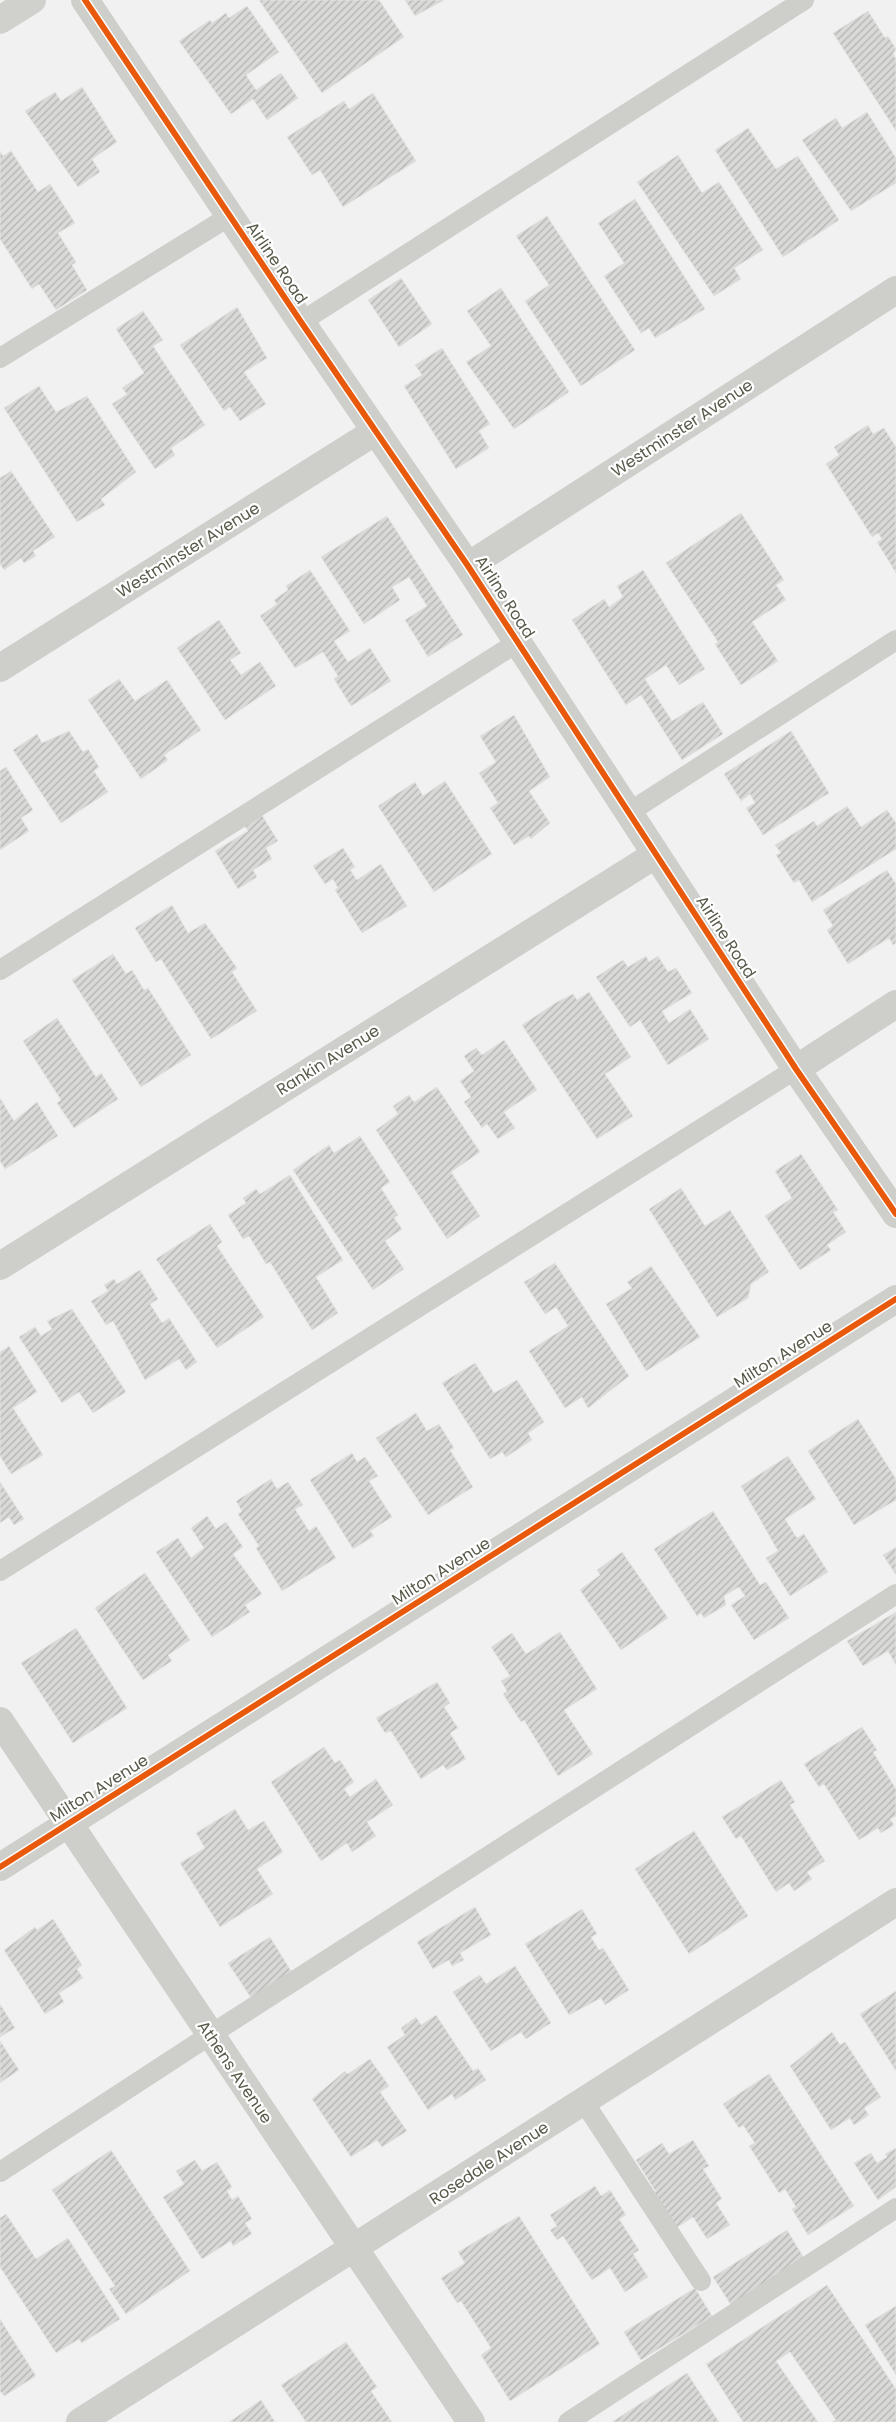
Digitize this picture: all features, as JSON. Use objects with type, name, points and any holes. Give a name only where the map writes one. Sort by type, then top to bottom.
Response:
[{"type":"main road","points":[[0,20],[32,0]]},
{"type":"street","name":"Airline Road","points":[[85,0],[300,322],[468,566],[796,1069],[896,1214]]},
{"type":"street","name":"Westminster Avenue","points":[[468,566],[896,290]]},
{"type":"street","name":"Westminster Avenue","points":[[0,668],[376,431]]},
{"type":"street","name":"Rankin Avenue","points":[[0,1266],[655,855]]},
{"type":"street","points":[[796,1069],[896,1004]]},
{"type":"street","name":"Milton Avenue","points":[[0,1867],[896,1298]]},
{"type":"street","name":"Athens Avenue","points":[[0,1721],[471,2422]]},
{"type":"street","name":"Rosedale Avenue","points":[[80,2422],[896,1902]]},
{"type":"lane","points":[[300,322],[804,0]]},
{"type":"lane","points":[[0,358],[230,216]]},
{"type":"lane","points":[[628,813],[896,640]]},
{"type":"lane","points":[[0,970],[518,642]]},
{"type":"lane","points":[[0,1571],[796,1069]]},
{"type":"lane","points":[[0,2172],[896,1594]]},
{"type":"lane","points":[[584,2102],[701,2281]]},
{"type":"lane","points":[[568,2422],[896,2208]]},
{"type":"building","points":[[259,0],[379,0],[404,37],[322,93]]},
{"type":"building","points":[[405,0],[444,0],[415,16]]},
{"type":"building","points":[[247,6],[279,52],[246,75],[256,90],[281,73],[298,98],[267,120],[253,99],[231,114],[179,41],[210,20],[212,23],[226,13],[229,18]]},
{"type":"building","points":[[868,11],[885,38],[888,36],[896,49],[893,54],[896,59],[896,131],[833,33]]},
{"type":"building","points":[[82,87],[117,142],[92,159],[100,172],[78,187],[25,111],[55,92],[61,101]]},
{"type":"building","points":[[373,93],[416,161],[343,207],[320,170],[312,175],[287,137],[344,101],[349,109]]},
{"type":"building","points":[[867,112],[896,158],[896,183],[851,211],[802,140],[836,118],[842,128]]},
{"type":"building","points":[[748,128],[776,169],[798,156],[839,220],[783,257],[715,150]]},
{"type":"building","points":[[0,151],[3,156],[11,151],[38,192],[50,184],[75,223],[58,233],[76,262],[72,265],[87,290],[56,310],[39,284],[32,289],[0,239]]},
{"type":"building","points":[[678,155],[702,193],[719,182],[763,250],[734,268],[741,279],[714,296],[637,182]]},
{"type":"building","points":[[635,199],[705,309],[655,338],[649,328],[641,333],[604,276],[624,263],[598,223]]},
{"type":"building","points":[[547,216],[635,350],[581,386],[525,301],[549,285],[516,236]]},
{"type":"building","points":[[401,278],[432,324],[399,347],[368,300]]},
{"type":"building","points":[[501,288],[569,392],[514,429],[466,362],[491,346],[467,311]]},
{"type":"building","points":[[237,307],[267,358],[244,372],[266,404],[240,421],[230,407],[224,411],[180,345]]},
{"type":"building","points":[[143,311],[163,340],[153,346],[205,425],[171,448],[175,455],[155,469],[112,404],[127,394],[122,388],[144,373],[116,329]]},
{"type":"building","points":[[442,348],[490,424],[479,431],[489,448],[456,469],[404,386],[422,375],[415,365]]},
{"type":"building","points":[[39,386],[56,412],[87,396],[136,472],[101,499],[105,505],[77,522],[4,408]]},
{"type":"building","points":[[868,425],[873,434],[884,428],[896,447],[896,573],[877,542],[882,539],[878,533],[872,537],[826,464],[839,455],[834,447]]},
{"type":"building","points":[[11,471],[55,537],[33,551],[36,556],[24,563],[21,558],[4,570],[0,564],[0,478]]},
{"type":"building","points":[[741,513],[784,580],[776,585],[786,600],[752,622],[778,661],[741,685],[715,644],[718,642],[666,563]]},
{"type":"building","points":[[387,516],[463,635],[428,657],[405,620],[427,606],[409,577],[392,587],[400,600],[364,624],[321,557]]},
{"type":"building","points":[[310,570],[350,631],[334,641],[348,662],[370,648],[391,681],[351,706],[334,679],[338,676],[323,652],[295,668],[260,616],[277,604],[274,600],[288,590],[286,586]]},
{"type":"building","points":[[643,570],[705,669],[679,685],[666,665],[645,679],[672,721],[703,702],[723,734],[682,760],[641,695],[626,705],[572,620],[604,599],[609,607],[623,597],[617,586]]},
{"type":"building","points":[[219,620],[241,653],[230,660],[241,675],[260,662],[276,686],[225,720],[177,648]]},
{"type":"building","points":[[119,679],[135,701],[167,680],[201,730],[164,755],[168,760],[141,779],[88,700]]},
{"type":"building","points":[[514,715],[550,777],[529,791],[550,823],[531,839],[529,836],[514,845],[490,808],[498,803],[479,773],[496,762],[480,736]]},
{"type":"building","points":[[69,731],[83,752],[88,749],[99,767],[94,771],[108,792],[61,823],[13,750],[37,734],[42,743]]},
{"type":"building","points":[[791,731],[829,793],[763,835],[746,808],[755,803],[750,794],[741,801],[724,774]]},
{"type":"building","points":[[6,767],[33,810],[21,818],[29,831],[0,850],[0,771]]},
{"type":"building","points":[[445,781],[492,854],[434,892],[378,806],[415,782],[423,796]]},
{"type":"building","points":[[847,806],[861,827],[887,810],[896,823],[896,849],[812,902],[799,880],[794,883],[776,855],[781,853],[775,845],[814,821],[817,826]]},
{"type":"building","points":[[260,812],[278,841],[266,848],[272,859],[253,870],[257,877],[238,889],[215,851],[248,831],[243,823]]},
{"type":"building","points":[[343,848],[355,867],[350,870],[357,880],[381,864],[407,906],[362,933],[335,890],[338,888],[333,879],[325,884],[313,866]]},
{"type":"building","points":[[887,870],[896,884],[896,943],[893,945],[889,938],[848,964],[827,930],[833,926],[823,910]]},
{"type":"building","points":[[172,905],[188,933],[205,923],[237,968],[232,972],[257,1011],[211,1039],[161,959],[156,962],[135,928]]},
{"type":"building","points":[[113,954],[126,974],[132,970],[144,990],[148,988],[191,1055],[141,1087],[72,980]]},
{"type":"building","points":[[646,956],[649,962],[658,956],[668,972],[676,968],[692,993],[662,1011],[669,1023],[690,1009],[709,1039],[668,1065],[640,1020],[630,1027],[596,977],[623,960],[628,967]]},
{"type":"building","points":[[589,992],[631,1057],[605,1074],[633,1116],[597,1139],[522,1025],[573,994],[577,1000]]},
{"type":"building","points":[[57,1018],[96,1077],[101,1073],[118,1099],[74,1128],[57,1103],[61,1100],[23,1041]]},
{"type":"building","points":[[504,1040],[537,1090],[504,1112],[515,1128],[498,1139],[487,1124],[482,1128],[464,1102],[471,1097],[460,1081],[474,1071],[464,1056],[476,1048],[482,1055]]},
{"type":"building","points":[[437,1087],[480,1152],[451,1172],[480,1216],[447,1239],[376,1130],[398,1114],[393,1106],[409,1095],[414,1102]]},
{"type":"building","points":[[0,1098],[14,1121],[37,1102],[58,1136],[5,1169],[0,1161]]},
{"type":"building","points":[[360,1136],[390,1182],[381,1188],[398,1215],[394,1218],[402,1229],[385,1241],[404,1269],[373,1290],[293,1170],[329,1145],[334,1153]]},
{"type":"building","points":[[801,1154],[838,1210],[833,1212],[846,1232],[827,1245],[831,1250],[800,1270],[765,1216],[792,1198],[775,1171]]},
{"type":"building","points":[[290,1175],[343,1260],[316,1277],[338,1313],[312,1330],[270,1262],[266,1264],[249,1236],[243,1239],[228,1215],[246,1203],[243,1198],[256,1189],[260,1194]]},
{"type":"building","points":[[681,1188],[705,1226],[730,1210],[769,1272],[751,1284],[748,1298],[717,1317],[649,1209]]},
{"type":"building","points":[[210,1224],[222,1242],[217,1246],[264,1317],[217,1348],[156,1259]]},
{"type":"building","points":[[555,1263],[629,1376],[588,1408],[582,1397],[565,1408],[529,1351],[568,1326],[556,1307],[545,1314],[524,1282]]},
{"type":"building","points":[[651,1266],[700,1337],[646,1371],[606,1304],[632,1288],[627,1282]]},
{"type":"building","points":[[140,1270],[158,1299],[150,1304],[162,1323],[169,1318],[197,1362],[186,1370],[179,1359],[145,1380],[113,1321],[106,1325],[91,1301],[108,1291],[104,1285],[114,1279],[117,1284]]},
{"type":"building","points":[[72,1309],[126,1392],[93,1413],[79,1392],[62,1403],[19,1337],[35,1327],[41,1336],[52,1329],[47,1321]]},
{"type":"building","points":[[9,1346],[37,1392],[13,1408],[43,1455],[11,1474],[0,1456],[0,1352]]},
{"type":"building","points":[[475,1363],[494,1393],[517,1380],[544,1422],[528,1433],[532,1440],[506,1457],[502,1452],[490,1459],[442,1383]]},
{"type":"building","points":[[416,1413],[427,1431],[439,1424],[454,1448],[450,1450],[473,1487],[428,1515],[376,1438]]},
{"type":"building","points":[[858,1419],[896,1479],[896,1500],[854,1525],[808,1451]]},
{"type":"building","points":[[352,1453],[357,1462],[365,1457],[378,1476],[369,1481],[392,1517],[370,1531],[374,1536],[353,1549],[310,1480]]},
{"type":"building","points":[[788,1456],[816,1499],[785,1519],[797,1538],[804,1534],[828,1572],[790,1596],[766,1558],[778,1551],[741,1486]]},
{"type":"building","points":[[271,1479],[277,1489],[288,1482],[303,1505],[295,1509],[309,1531],[316,1526],[336,1558],[282,1591],[256,1548],[259,1546],[238,1514],[242,1511],[236,1501]]},
{"type":"building","points":[[0,1482],[24,1519],[14,1525],[9,1517],[0,1523]]},
{"type":"building","points":[[713,1511],[760,1585],[766,1582],[789,1618],[754,1640],[731,1605],[745,1596],[739,1587],[724,1596],[726,1605],[704,1618],[701,1613],[697,1616],[654,1549]]},
{"type":"building","points":[[207,1516],[216,1529],[226,1522],[243,1547],[233,1554],[262,1594],[245,1605],[250,1612],[212,1637],[156,1552],[178,1538],[191,1558],[204,1548],[191,1528]]},
{"type":"building","points":[[896,1547],[896,1575],[883,1555]]},
{"type":"building","points":[[622,1552],[668,1618],[621,1650],[580,1590],[600,1575],[597,1570]]},
{"type":"building","points":[[145,1573],[190,1640],[168,1655],[172,1661],[143,1680],[95,1608]]},
{"type":"building","points":[[896,1612],[896,1665],[888,1651],[863,1666],[847,1641]]},
{"type":"building","points":[[76,1628],[127,1708],[73,1743],[21,1663]]},
{"type":"building","points":[[560,1632],[597,1689],[564,1710],[593,1754],[558,1776],[524,1720],[521,1722],[503,1694],[507,1691],[501,1681],[510,1676],[491,1647],[512,1633],[526,1654]]},
{"type":"building","points":[[437,1682],[450,1703],[444,1707],[458,1728],[450,1733],[466,1759],[447,1770],[443,1765],[421,1779],[391,1731],[385,1733],[376,1718]]},
{"type":"building","points":[[862,1727],[877,1750],[873,1752],[896,1789],[896,1816],[890,1819],[894,1825],[881,1833],[878,1828],[859,1840],[824,1784],[819,1787],[804,1764]]},
{"type":"building","points":[[324,1747],[335,1763],[340,1760],[354,1782],[344,1789],[350,1797],[376,1779],[393,1805],[367,1822],[376,1836],[352,1852],[347,1843],[321,1861],[271,1782]]},
{"type":"building","points":[[781,1780],[795,1802],[790,1805],[825,1861],[807,1872],[812,1879],[794,1891],[789,1883],[776,1892],[741,1836],[736,1839],[722,1817]]},
{"type":"building","points":[[235,1809],[248,1830],[264,1821],[283,1852],[257,1869],[273,1894],[220,1927],[180,1863],[205,1848],[196,1833]]},
{"type":"building","points":[[694,1831],[748,1916],[689,1954],[635,1869]]},
{"type":"building","points":[[475,1907],[491,1935],[460,1953],[464,1960],[452,1966],[449,1960],[433,1969],[417,1942]]},
{"type":"building","points":[[582,1909],[597,1934],[591,1937],[599,1950],[603,1948],[629,1990],[605,2005],[601,1998],[569,2015],[525,1944]]},
{"type":"building","points":[[53,1919],[82,1965],[77,1969],[83,1978],[59,1993],[64,2002],[45,2014],[4,1950],[35,1927],[37,1930]]},
{"type":"building","points":[[270,1937],[294,1976],[253,2001],[228,1963]]},
{"type":"building","points":[[515,1966],[551,2023],[526,2039],[521,2032],[491,2051],[453,1992],[480,1975],[486,1984]]},
{"type":"building","points":[[896,1991],[896,2071],[860,2014]]},
{"type":"building","points":[[0,2004],[15,2028],[0,2037]]},
{"type":"building","points":[[436,2015],[473,2071],[478,2068],[486,2080],[455,2100],[452,2094],[428,2110],[387,2047],[405,2035],[401,2028],[416,2017],[421,2025]]},
{"type":"building","points":[[832,2032],[840,2045],[845,2042],[881,2097],[864,2108],[869,2115],[854,2125],[850,2118],[831,2130],[790,2066]]},
{"type":"building","points":[[0,2041],[19,2070],[0,2083]]},
{"type":"building","points":[[370,2059],[389,2086],[380,2092],[407,2131],[382,2147],[377,2140],[351,2157],[312,2099],[345,2071],[348,2074]]},
{"type":"building","points":[[769,2074],[854,2206],[808,2235],[792,2209],[796,2207],[785,2189],[779,2193],[749,2146],[755,2143],[743,2125],[739,2128],[723,2104]]},
{"type":"building","points":[[693,2140],[709,2166],[703,2169],[722,2199],[716,2203],[730,2225],[707,2239],[693,2217],[673,2230],[651,2195],[656,2192],[636,2160],[662,2143],[669,2154]]},
{"type":"building","points":[[896,2148],[896,2187],[878,2200],[854,2163],[871,2153],[877,2163],[887,2157],[885,2154]]},
{"type":"building","points":[[111,2150],[190,2271],[126,2314],[109,2289],[115,2286],[52,2190]]},
{"type":"building","points":[[195,2160],[202,2171],[217,2162],[232,2187],[227,2191],[232,2200],[238,2196],[252,2219],[245,2223],[252,2234],[233,2246],[231,2241],[202,2259],[163,2197],[184,2184],[176,2171]]},
{"type":"building","points":[[595,2186],[601,2196],[610,2190],[626,2215],[619,2219],[639,2250],[633,2254],[648,2277],[625,2292],[610,2268],[592,2280],[563,2236],[557,2240],[550,2230],[557,2226],[550,2215]]},
{"type":"building","points":[[6,2214],[36,2259],[68,2238],[120,2319],[82,2343],[79,2339],[56,2353],[0,2267],[0,2218]]},
{"type":"building","points":[[519,2216],[600,2344],[510,2401],[481,2355],[491,2348],[461,2301],[457,2303],[441,2278],[465,2263],[458,2252]]},
{"type":"building","points":[[787,2230],[804,2258],[731,2305],[713,2277]]},
{"type":"building","points":[[827,2285],[896,2389],[896,2422],[832,2422],[836,2420],[790,2352],[776,2361],[818,2422],[743,2422],[706,2364]]},
{"type":"building","points":[[695,2288],[712,2316],[641,2360],[624,2332]]},
{"type":"building","points":[[896,2306],[896,2375],[865,2325]]},
{"type":"building","points":[[0,2319],[36,2376],[4,2396],[0,2391]]},
{"type":"building","points":[[346,2342],[377,2387],[371,2391],[392,2422],[306,2422],[281,2385]]},
{"type":"building","points":[[687,2373],[719,2422],[612,2422]]},
{"type":"building","points":[[261,2400],[275,2422],[229,2422]]},
{"type":"cycle path","points":[[85,0],[301,322],[468,566],[796,1069],[896,1214]]},
{"type":"cycle path","points":[[0,1867],[896,1299]]}]
